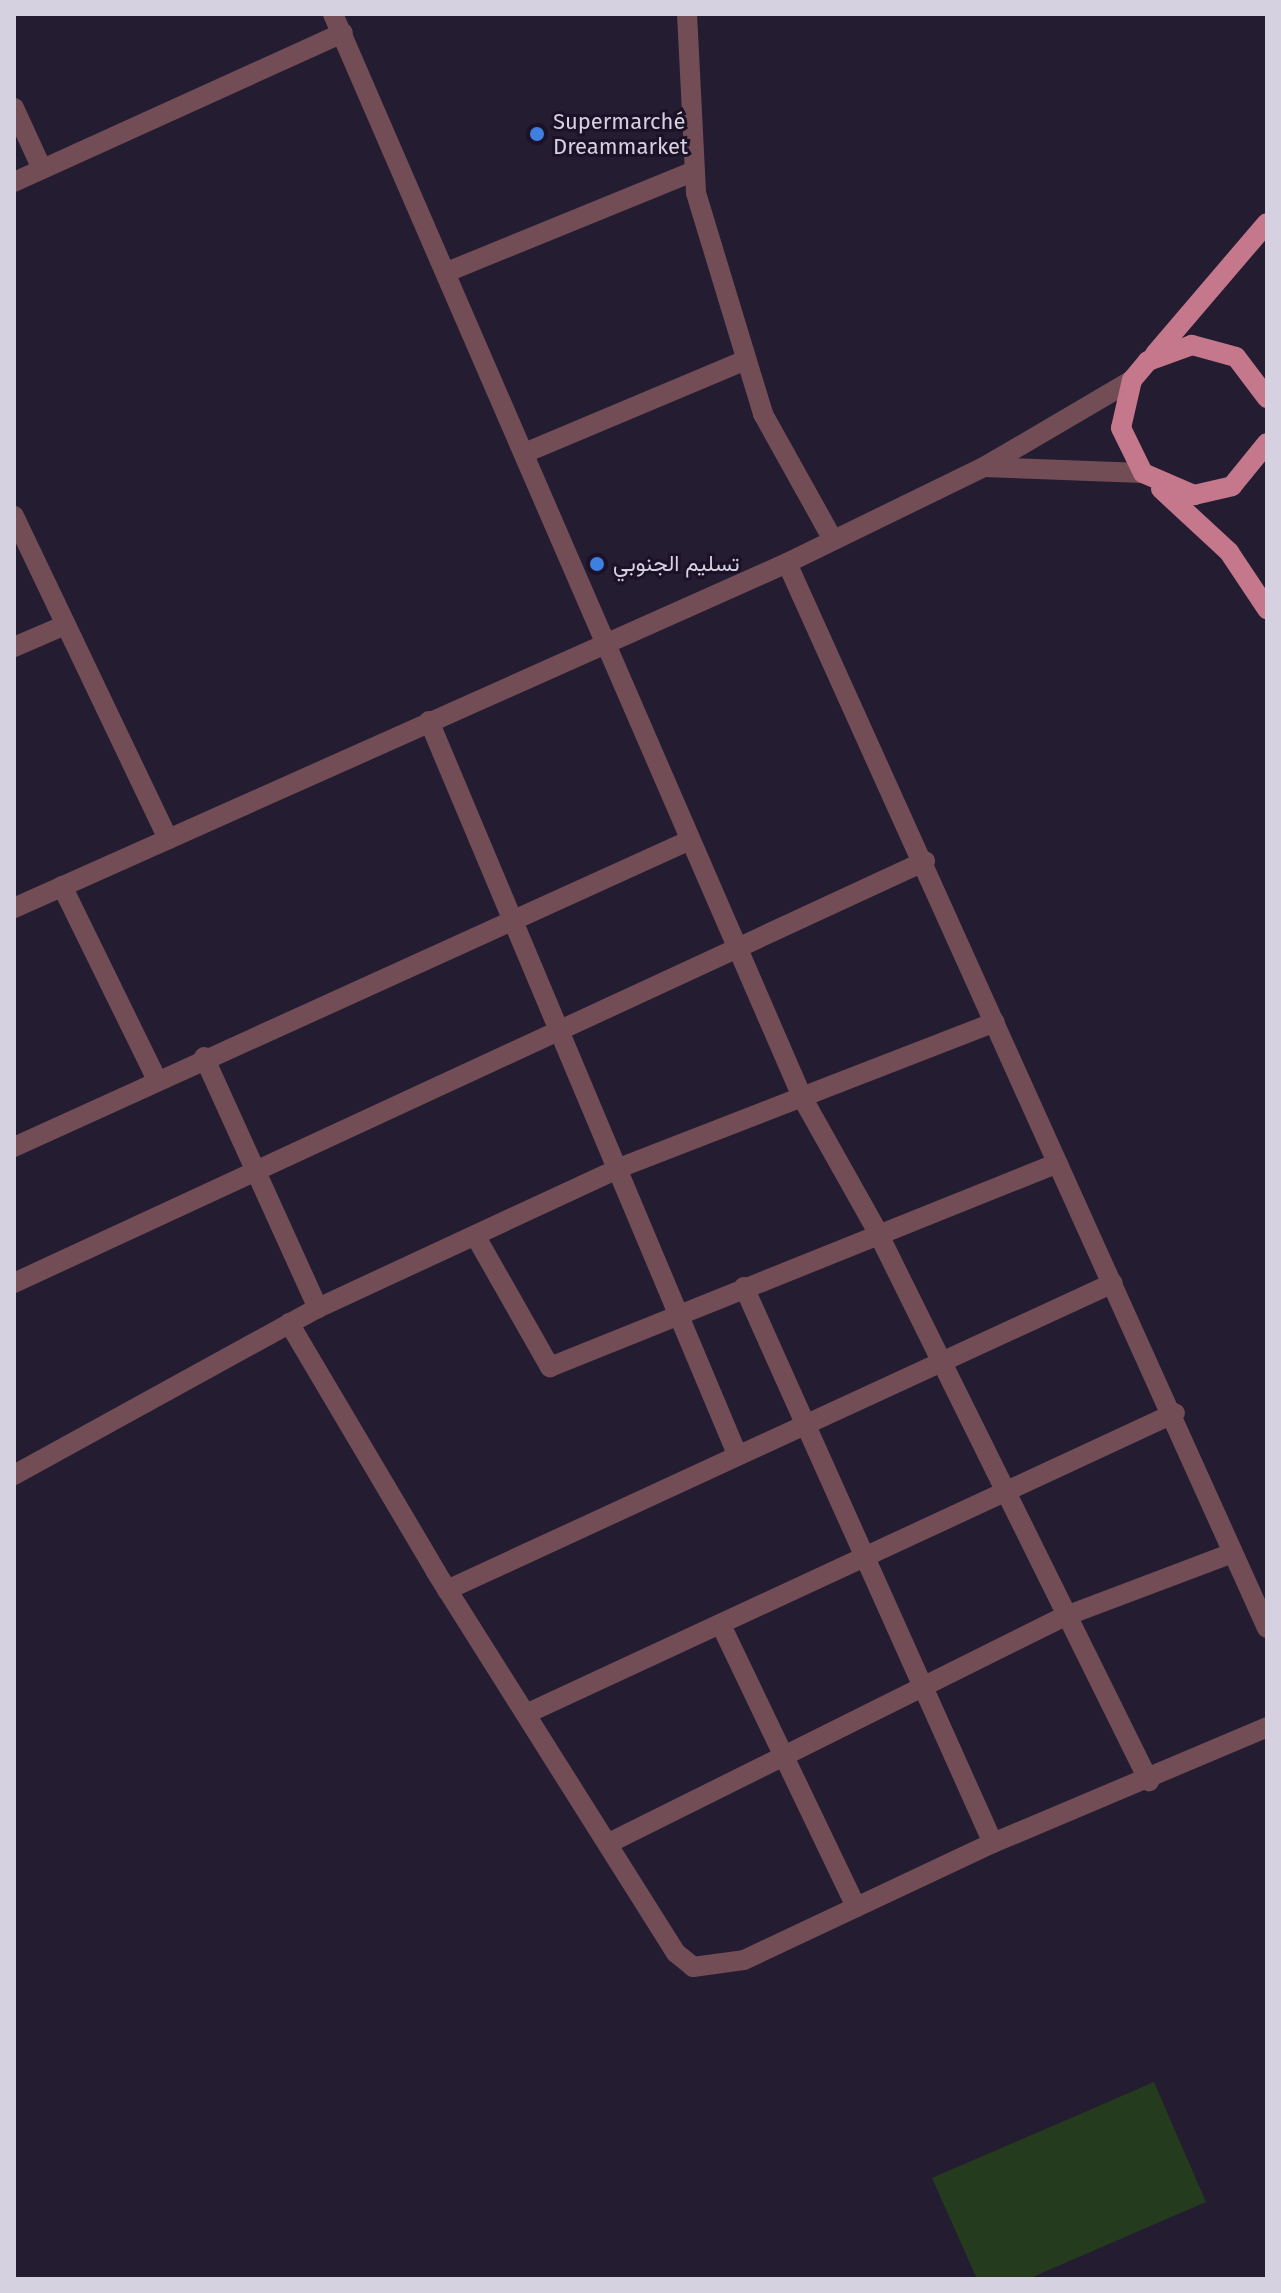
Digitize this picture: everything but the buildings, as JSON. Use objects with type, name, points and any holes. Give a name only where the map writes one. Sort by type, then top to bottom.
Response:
[{"type":"main road","points":[[1267,223],[1132,380],[1121,428],[1149,478],[1229,552],[1267,609]]},
{"type":"main road","points":[[1148,361],[1180,347],[1215,347],[1254,372],[1267,393]]},
{"type":"main road","points":[[1149,478],[1214,493],[1248,474],[1267,443]]},
{"type":"street","points":[[333,14],[609,640],[690,840],[803,1099],[877,1231],[940,1357],[1003,1496],[1149,1781]]},
{"type":"street","points":[[687,14],[694,171],[746,360],[773,438],[832,538]]},
{"type":"street","points":[[14,182],[343,33]]},
{"type":"street","points":[[14,108],[42,169]]},
{"type":"street","points":[[447,272],[694,171]]},
{"type":"street","points":[[527,452],[746,360]]},
{"type":"street","points":[[14,908],[787,563],[832,538],[984,467],[1132,380]]},
{"type":"street","points":[[984,467],[1149,478]]},
{"type":"street","points":[[14,516],[168,839]]},
{"type":"street","points":[[787,563],[925,861],[1058,1163],[1175,1413],[1230,1554],[1267,1628]]},
{"type":"street","points":[[14,647],[65,625]]},
{"type":"street","points":[[429,721],[510,924],[563,1034],[683,1311],[737,1454]]},
{"type":"street","points":[[14,1147],[156,1078],[510,924],[690,840]]},
{"type":"street","points":[[14,1283],[255,1170],[563,1034],[737,947],[925,861]]},
{"type":"street","points":[[62,886],[156,1078]]},
{"type":"street","points":[[14,1475],[318,1308],[619,1168],[995,1022]]},
{"type":"street","points":[[204,1057],[318,1308]]},
{"type":"street","points":[[476,1237],[550,1367],[877,1231],[1058,1163]]},
{"type":"street","points":[[447,1590],[940,1357],[1113,1283]]},
{"type":"street","points":[[744,1287],[863,1561],[993,1843]]},
{"type":"street","points":[[289,1323],[447,1590],[611,1842],[676,1953],[693,1967],[744,1960],[993,1843],[1149,1781],[1267,1727]]},
{"type":"street","points":[[528,1713],[863,1561],[1175,1413]]},
{"type":"street","points":[[611,1842],[1063,1617],[1230,1554]]},
{"type":"street","points":[[721,1625],[856,1907]]},
{"type":"green space","points":[[1154,2082],[1206,2202],[1028,2279],[977,2279],[932,2178]]},
{"type":"place","name":"Supermarché Dreammarket","points":[[537,134]]},
{"type":"place","name":"تسليم الجنوبي","points":[[597,564]]}]
